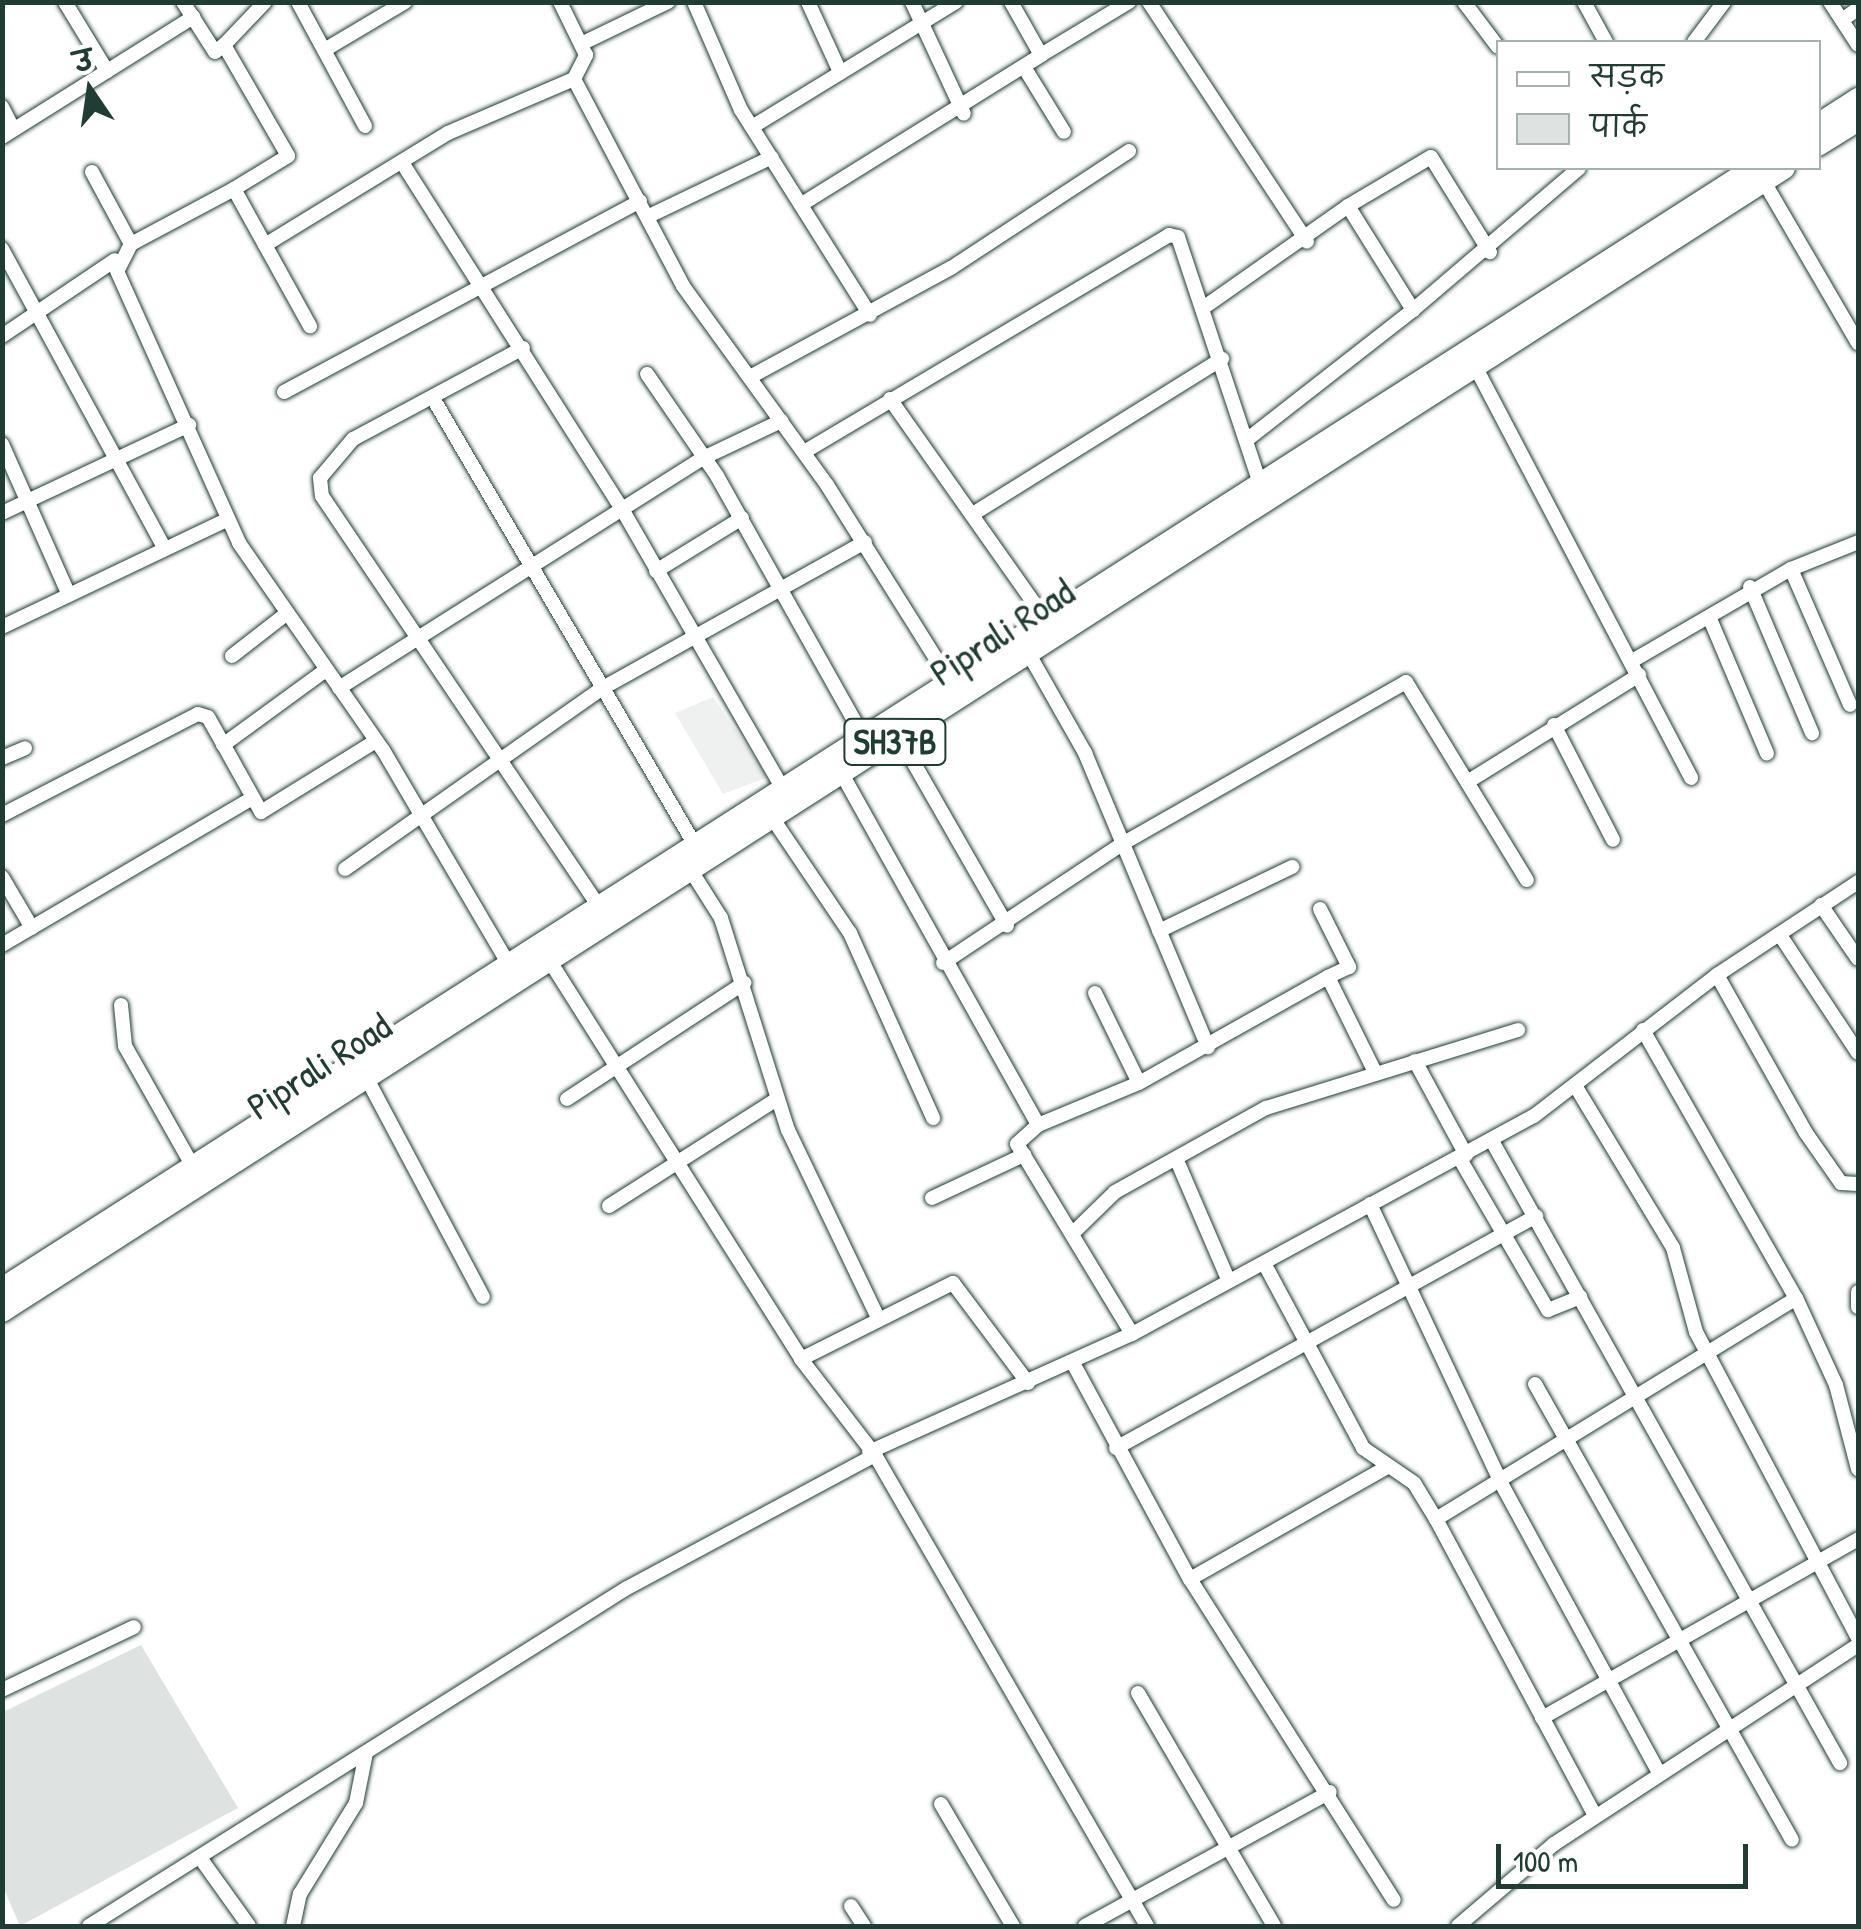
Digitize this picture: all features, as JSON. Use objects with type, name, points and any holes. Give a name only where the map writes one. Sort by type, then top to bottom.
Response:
[{"type":"main road","points":[[1821,124],[1858,100]]},
{"type":"main road","points":[[1821,143],[1858,120]]},
{"type":"main road","points":[[2,1289],[509,965],[544,953],[599,907],[692,857],[952,684],[1758,174]]},
{"type":"main road","name":"Piprali Road","points":[[2,1311],[366,1078],[544,953],[692,857],[773,819],[1476,368],[1758,174]]},
{"type":"street","points":[[65,2],[106,70]]},
{"type":"street","points":[[183,2],[215,52],[265,2]]},
{"type":"street","points":[[298,2],[365,126]]},
{"type":"street","points":[[326,49],[405,2]]},
{"type":"street","points":[[560,2],[581,44],[574,80],[683,286],[865,542],[952,684]]},
{"type":"street","points":[[694,2],[752,127],[870,315]]},
{"type":"street","points":[[808,2],[840,72]]},
{"type":"street","points":[[912,2],[963,114]]},
{"type":"street","points":[[752,127],[956,2]]},
{"type":"street","points":[[1011,2],[1041,55]]},
{"type":"street","points":[[802,204],[963,114],[1041,55],[1129,2]]},
{"type":"street","points":[[1149,2],[1307,242]]},
{"type":"street","points":[[1464,2],[1496,44]]},
{"type":"street","points":[[1584,2],[1605,40]]},
{"type":"street","points":[[1830,2],[1858,45]]},
{"type":"street","points":[[581,44],[667,3]]},
{"type":"street","points":[[1695,40],[1715,7]]},
{"type":"street","points":[[1842,20],[1858,10]]},
{"type":"street","points":[[2,108],[8,133],[193,18]]},
{"type":"street","points":[[2,336],[115,260],[132,244],[288,156],[224,45]]},
{"type":"street","points":[[1024,67],[1064,132]]},
{"type":"street","points":[[265,244],[403,164],[448,133],[574,80]]},
{"type":"street","points":[[750,377],[870,315],[1129,150]]},
{"type":"street","points":[[649,216],[772,157]]},
{"type":"street","points":[[1203,308],[1307,242],[1348,206],[1431,158],[1490,252]]},
{"type":"street","points":[[403,164],[622,510],[785,792]]},
{"type":"street","points":[[1249,438],[1490,252],[1572,170]]},
{"type":"street","points":[[92,172],[132,244]]},
{"type":"street","points":[[1758,174],[1858,343]]},
{"type":"street","points":[[234,188],[310,326]]},
{"type":"street","points":[[284,392],[486,291],[640,200]]},
{"type":"street","points":[[1348,206],[1413,310]]},
{"type":"street","points":[[804,452],[1169,235],[1178,237],[1249,438],[1261,487]]},
{"type":"street","points":[[2,249],[40,312],[165,549]]},
{"type":"street","points":[[115,260],[228,519],[286,614],[376,741],[509,965]]},
{"type":"street","points":[[522,348],[434,400],[353,439],[320,478],[322,496],[504,758],[599,907]]},
{"type":"street","points":[[976,512],[1222,359]]},
{"type":"street","points":[[1476,368],[1690,778]]},
{"type":"street","points":[[647,374],[742,518],[865,740]]},
{"type":"street","points":[[890,399],[976,512],[1048,623]]},
{"type":"street","points":[[434,400],[692,857],[744,982],[776,1099],[878,1318]]},
{"type":"street","points":[[339,688],[418,631],[702,459],[782,421]]},
{"type":"street","points":[[2,512],[190,425]]},
{"type":"street","points":[[2,444],[31,498],[69,595]]},
{"type":"street","points":[[656,571],[742,518]]},
{"type":"street","points":[[2,627],[228,519]]},
{"type":"street","points":[[345,870],[600,688],[697,642],[786,593],[865,542]]},
{"type":"street","points":[[1472,779],[1710,619],[1750,586],[1858,542]]},
{"type":"street","points":[[1792,569],[1850,705]]},
{"type":"street","points":[[1750,586],[1812,733]]},
{"type":"street","points":[[232,656],[286,614]]},
{"type":"street","points":[[1710,619],[1767,753]]},
{"type":"street","points":[[1030,656],[1122,844],[1208,1047]]},
{"type":"street","points":[[223,744],[326,670]]},
{"type":"street","points":[[943,962],[1006,926],[1122,844],[1406,682],[1472,779],[1527,880]]},
{"type":"street","points":[[2,814],[198,714],[223,744],[249,800],[270,812],[376,741]]},
{"type":"street","points":[[1554,725],[1613,840]]},
{"type":"street","points":[[900,739],[1006,926]]},
{"type":"street","points":[[2,758],[24,748]]},
{"type":"street","points":[[842,774],[943,962],[1038,1125]]},
{"type":"street","points":[[2,945],[249,800]]},
{"type":"street","points":[[773,819],[850,933],[933,1118]]},
{"type":"street","points":[[1159,931],[1292,867]]},
{"type":"street","points":[[2,877],[32,928]]},
{"type":"street","points":[[89,1926],[108,1921],[627,1588],[872,1454],[1132,1334],[1228,1279],[1492,1141],[1576,1086],[1717,975],[1858,882]]},
{"type":"street","points":[[1820,905],[1858,959]]},
{"type":"street","points":[[1132,1334],[1017,1141],[1038,1125],[1139,1083],[1208,1047],[1349,966],[1320,909]]},
{"type":"street","points":[[1780,935],[1858,1053]]},
{"type":"street","points":[[544,953],[612,1067],[677,1159],[801,1359],[872,1454],[1147,1926]]},
{"type":"street","points":[[1717,975],[1806,1133],[1841,1183],[1858,1184]]},
{"type":"street","points":[[1328,977],[1376,1072]]},
{"type":"street","points":[[567,1099],[744,982]]},
{"type":"street","points":[[1095,994],[1139,1083]]},
{"type":"street","points":[[121,1005],[125,1046],[192,1165]]},
{"type":"street","points":[[1074,1232],[1115,1192],[1178,1163],[1266,1108],[1518,1030]]},
{"type":"street","points":[[1644,1030],[1796,1298],[1836,1385],[1858,1469]]},
{"type":"street","points":[[1415,1061],[1504,1234],[1548,1310],[1581,1297]]},
{"type":"street","points":[[366,1078],[483,1297]]},
{"type":"street","points":[[1458,1926],[1595,1815],[1724,1725],[1858,1641],[1707,1354],[1673,1248],[1576,1086]]},
{"type":"street","points":[[609,1206],[776,1099]]},
{"type":"street","points":[[1492,1141],[1791,1685],[1840,1763]]},
{"type":"street","points":[[932,1198],[1024,1155]]},
{"type":"street","points":[[1178,1163],[1228,1279]]},
{"type":"street","points":[[1370,1204],[1412,1285],[1500,1482],[1658,1771]]},
{"type":"street","points":[[1116,1448],[1536,1216]]},
{"type":"street","points":[[1264,1263],[1311,1341],[1363,1448],[1385,1468],[1414,1483],[1436,1518],[1595,1815]]},
{"type":"street","points":[[801,1359],[878,1318],[961,1284],[1028,1383]]},
{"type":"street","points":[[1858,1292],[1858,1308]]},
{"type":"street","points":[[1436,1518],[1570,1443],[1636,1397],[1796,1298]]},
{"type":"street","points":[[1073,1363],[1190,1579],[1330,1792],[1394,1900]]},
{"type":"street","points":[[1535,1384],[1676,1642],[1792,1840]]},
{"type":"street","points":[[1190,1579],[1385,1468]]},
{"type":"street","points":[[1542,1718],[1858,1539]]},
{"type":"street","points":[[2,1690],[134,1626]]},
{"type":"street","points":[[1138,1693],[1274,1926]]},
{"type":"street","points":[[292,1926],[300,1894],[356,1802],[366,1753]]},
{"type":"street","points":[[1086,1926],[1330,1792]]},
{"type":"street","points":[[941,1804],[1014,1926]]},
{"type":"street","points":[[201,1860],[249,1926]]},
{"type":"street","points":[[851,1906],[864,1926]]},
{"type":"shaded area","points":[[713,697],[768,777],[723,794],[675,713]]},
{"type":"green space","points":[[141,1645],[238,1808],[20,1926],[3,1887],[3,1712]]}]
